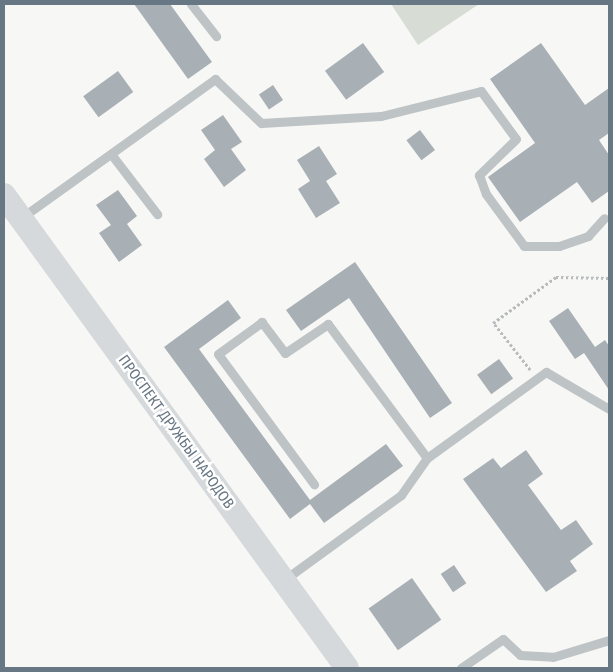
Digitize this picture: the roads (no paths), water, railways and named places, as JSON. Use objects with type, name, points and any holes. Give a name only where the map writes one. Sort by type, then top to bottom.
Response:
[{"type":"main road","name":"ПРОСПЕКТ ДРУЖБЫ НАРОДОВ","points":[[4,195],[347,668]]},
{"type":"lane","points":[[191,4],[216,36]]},
{"type":"lane","points":[[21,218],[215,79],[261,123],[381,116],[481,91],[516,139],[479,175],[486,194],[524,246],[559,246],[588,236],[604,218]]},
{"type":"lane","points":[[111,154],[157,214]]},
{"type":"lane","points":[[314,484],[218,354],[262,322],[285,354],[328,324],[427,458]]},
{"type":"lane","points":[[284,580],[402,495],[427,458],[546,372],[609,409]]},
{"type":"lane","points":[[461,668],[503,639],[520,655],[553,657],[609,640]]}]
